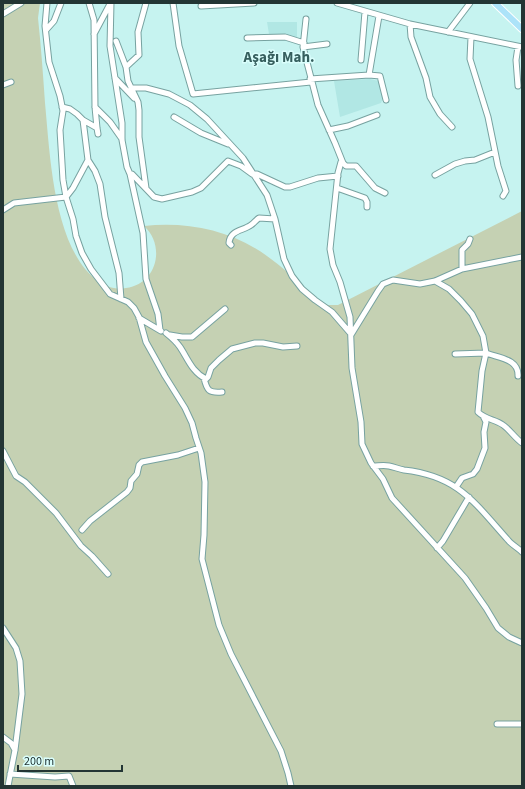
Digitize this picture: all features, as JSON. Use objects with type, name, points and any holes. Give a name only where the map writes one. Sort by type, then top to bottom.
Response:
[{"type":"main road","points":[[496,3],[522,24]]},
{"type":"main road","points":[[496,3],[522,29]]},
{"type":"street","points":[[3,14],[21,3]]},
{"type":"street","points":[[47,3],[46,30],[49,62],[60,96],[63,111],[60,130],[63,180],[66,197],[82,253],[91,269],[110,294],[128,302],[134,308],[139,318],[146,342],[185,408],[192,423],[204,465],[204,535],[202,559],[219,626],[231,654],[281,751],[291,786]]},
{"type":"street","points":[[46,30],[54,21],[60,3]]},
{"type":"street","points":[[62,107],[73,112],[97,131],[95,107],[94,20],[89,3]]},
{"type":"street","points":[[94,34],[111,3]]},
{"type":"street","points":[[111,3],[110,46],[122,123],[122,140],[143,232],[146,279],[158,314],[160,330]]},
{"type":"street","points":[[126,67],[139,55],[138,32],[146,3]]},
{"type":"street","points":[[173,3],[179,46],[193,94],[311,80],[369,75],[380,76],[386,100]]},
{"type":"street","points":[[202,6],[254,3]]},
{"type":"street","points":[[337,3],[410,24],[471,38],[520,47],[516,60],[518,86]]},
{"type":"street","points":[[448,32],[470,3]]},
{"type":"street","points":[[361,60],[365,12]]},
{"type":"street","points":[[369,75],[380,16]]},
{"type":"street","points":[[306,19],[303,45],[311,80],[318,105],[336,143],[341,162],[338,176],[330,249],[333,265],[340,282],[348,311],[351,335],[352,368],[361,422],[362,444],[373,466],[383,479],[392,498],[465,578],[498,628],[509,637],[522,643]]},
{"type":"street","points":[[410,24],[411,37],[426,78],[430,97],[440,114],[452,127]]},
{"type":"street","points":[[247,38],[285,37],[303,45],[327,44]]},
{"type":"street","points":[[471,38],[470,59],[488,117],[495,152],[506,191],[504,196]]},
{"type":"street","points":[[116,41],[126,67],[128,81],[138,102],[139,137],[146,188]]},
{"type":"street","points":[[114,77],[138,102]]},
{"type":"street","points":[[3,85],[11,82]]},
{"type":"street","points":[[131,88],[146,88],[169,94],[190,105],[207,119],[243,158],[267,195],[275,219],[284,259],[292,276],[302,289],[314,300],[332,312],[351,335]]},
{"type":"street","points":[[95,107],[110,122],[122,140]]},
{"type":"street","points":[[329,130],[348,126],[377,115]]},
{"type":"street","points":[[174,117],[201,133],[230,144]]},
{"type":"street","points":[[83,120],[88,160],[95,171],[100,184],[105,217],[119,273],[121,299]]},
{"type":"street","points":[[435,175],[455,164],[475,160],[495,152]]},
{"type":"street","points":[[3,210],[14,203],[66,197],[73,188],[88,160]]},
{"type":"street","points":[[130,174],[132,174],[154,196],[162,199],[192,192],[201,188],[228,161],[241,166],[253,174],[257,174],[285,187],[290,187],[318,178],[338,176]]},
{"type":"street","points":[[341,162],[346,166],[356,166],[376,188],[385,193]]},
{"type":"street","points":[[337,188],[364,198],[367,202],[367,207]]},
{"type":"street","points":[[231,245],[229,243],[230,238],[234,232],[251,225],[259,218],[275,219]]},
{"type":"street","points":[[462,269],[462,250],[468,244],[470,239]]},
{"type":"street","points":[[351,335],[378,291],[384,284],[393,280],[420,284],[435,281],[462,269],[522,257]]},
{"type":"street","points":[[435,281],[449,289],[461,301],[472,314],[484,336],[486,353],[482,371],[477,410],[478,413],[484,418],[503,425],[522,443]]},
{"type":"street","points":[[139,318],[166,333],[188,338],[192,337],[225,309]]},
{"type":"street","points":[[166,333],[174,339],[190,365],[204,378],[210,391],[212,393],[222,392]]},
{"type":"street","points":[[204,378],[208,378],[211,368],[232,348],[255,343],[283,347],[297,346]]},
{"type":"street","points":[[455,354],[486,353],[512,362],[518,368],[518,376]]},
{"type":"street","points":[[456,487],[462,478],[473,474],[477,469],[484,448],[484,432],[486,422],[484,418]]},
{"type":"street","points":[[82,530],[90,521],[127,492],[130,488],[131,480],[137,474],[139,465],[142,462],[178,455],[199,448]]},
{"type":"street","points":[[3,451],[16,476],[25,482],[56,513],[81,546],[102,566],[108,574]]},
{"type":"street","points":[[373,466],[388,466],[433,475],[456,487],[469,497],[509,541],[522,552]]},
{"type":"street","points":[[437,548],[469,497]]},
{"type":"street","points":[[3,628],[16,648],[20,661],[22,694],[15,750],[8,786]]},
{"type":"street","points":[[497,724],[522,724]]},
{"type":"street","points":[[3,737],[11,743],[15,750]]},
{"type":"street","points":[[10,774],[55,777],[69,776],[73,786]]},
{"type":"shaded area","points":[[267,22],[297,22],[297,43],[288,39],[270,40]]},
{"type":"shaded area","points":[[370,79],[379,81],[383,98],[381,103],[340,117],[334,81]]},
{"type":"green space","points":[[3,3],[40,3],[38,18],[49,147],[56,199],[71,247],[83,266],[104,285],[122,289],[137,285],[145,279],[151,272],[155,263],[156,253],[155,244],[151,234],[144,226],[178,225],[211,230],[242,241],[257,249],[278,264],[322,302],[328,305],[338,305],[522,211],[522,786],[3,786]]},
{"type":"district","name":"Aşağı Mah.","points":[[279,57]]}]
